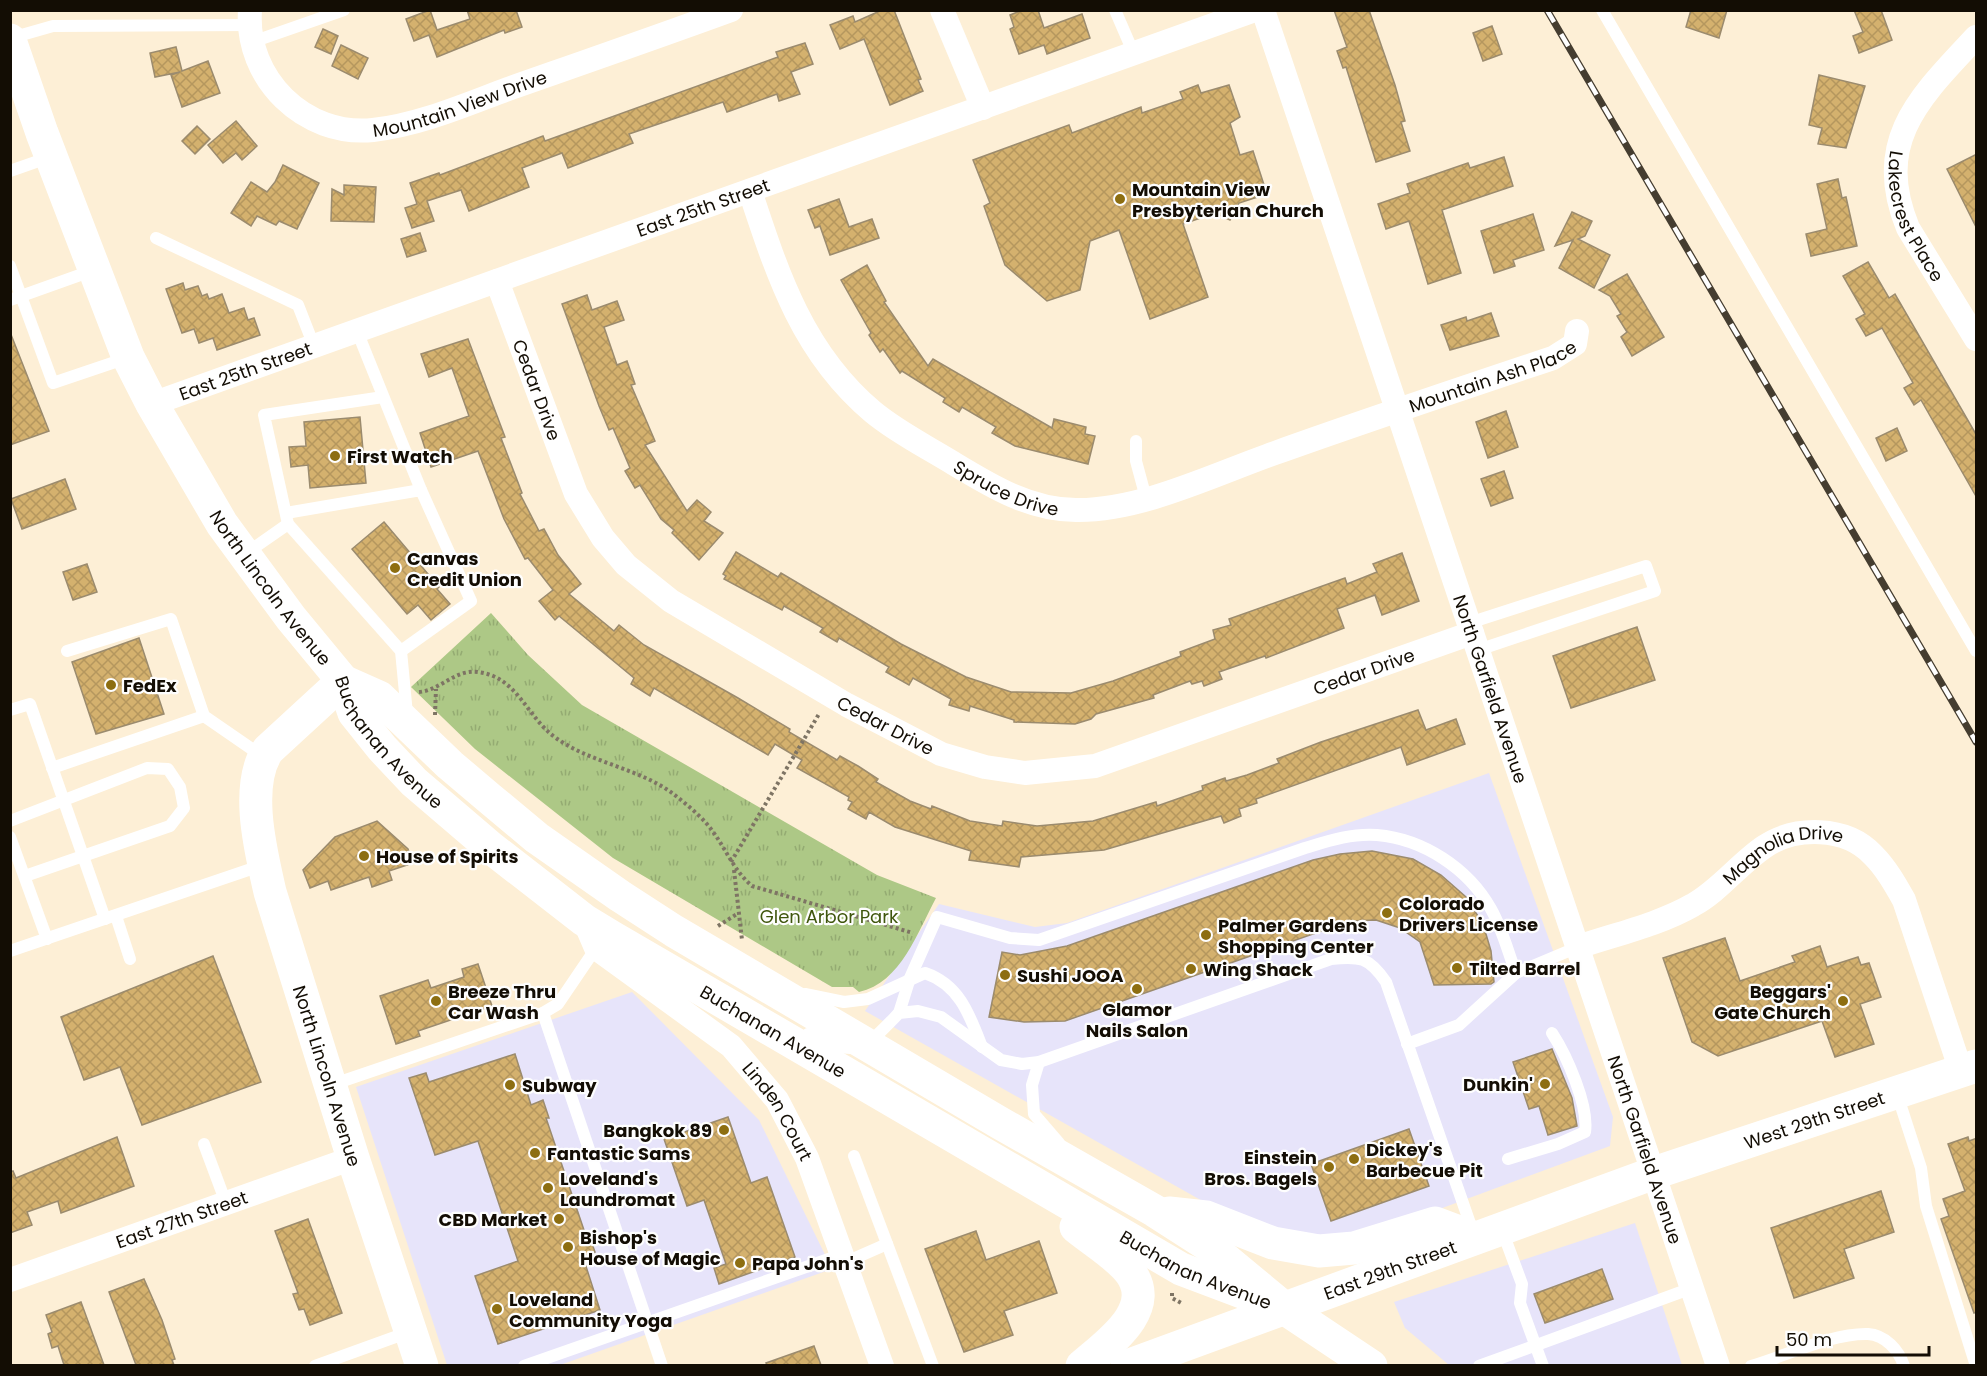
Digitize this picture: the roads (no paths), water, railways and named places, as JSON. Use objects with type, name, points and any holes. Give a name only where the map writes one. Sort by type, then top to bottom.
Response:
[{"type":"main road","name":"North Lincoln Avenue","points":[[13,53],[128,357],[152,404],[222,524],[291,618],[343,681],[263,757],[258,768],[256,794],[264,864],[330,1086],[422,1365]]},
{"type":"main road","name":"Buchanan Avenue","points":[[343,681],[379,697],[422,721],[481,792],[554,850],[674,931],[1155,1211],[1208,1245],[1284,1308],[1371,1365]]},
{"type":"main road","name":"Buchanan Avenue","points":[[343,681],[354,713],[414,782],[590,934],[640,953],[992,1156],[1073,1207],[1181,1269],[1284,1308]]},
{"type":"main road","name":"West 29th Street","points":[[1654,1173],[1969,1068]]},
{"type":"main road","points":[[992,1156],[1129,1270],[1136,1282],[1137,1296],[1133,1317],[1119,1334],[1082,1365]]},
{"type":"main road","name":"East 29th Street","points":[[1127,1365],[1654,1173]]},
{"type":"main road","points":[[1155,1211],[1206,1217],[1273,1243],[1319,1251],[1354,1248],[1435,1223],[1488,1234]]},
{"type":"street","name":"Mountain View Drive","points":[[251,26],[260,67],[270,85],[283,99],[320,124],[372,130],[436,115],[731,10]]},
{"type":"street","points":[[942,10],[983,108]]},
{"type":"street","name":"East 25th Street","points":[[152,404],[1255,10]]},
{"type":"street","name":"North Garfield Avenue","points":[[1263,10],[1718,1365]]},
{"type":"street","name":"Lakecrest Place","points":[[1977,37],[1937,79],[1909,120],[1896,150],[1894,170],[1900,208],[1908,228],[1977,339]]},
{"type":"street","name":"Spruce Drive","points":[[750,191],[784,288],[808,337],[836,378],[874,413],[980,480],[1034,505],[1078,510],[1122,505],[1397,409]]},
{"type":"street","name":"Cedar Drive","points":[[497,281],[576,494],[603,538],[626,565],[671,601],[831,695],[941,754],[985,767],[1025,773],[1064,771],[1116,760],[1473,636]]},
{"type":"street","name":"Mountain Ash Place","points":[[1397,409],[1553,358],[1575,344],[1577,331]]},
{"type":"street","name":"Magnolia Drive","points":[[1578,946],[1675,914],[1696,904],[1765,846],[1788,835],[1820,831],[1849,839],[1872,853],[1892,878],[1904,900],[1969,1068]]},
{"type":"street","name":"Linden Court","points":[[590,934],[732,1046],[777,1100],[807,1158],[882,1365]]},
{"type":"street","name":"East 27th Street","points":[[10,1280],[353,1158]]},
{"type":"lane","points":[[13,53],[53,26],[251,26],[344,10]]},
{"type":"lane","points":[[1115,10],[1134,54]]},
{"type":"lane","points":[[1602,10],[1977,651]]},
{"type":"lane","points":[[10,171],[51,156]]},
{"type":"lane","points":[[156,238],[297,305],[314,346]]},
{"type":"lane","points":[[10,266],[16,298],[53,383],[128,357]]},
{"type":"lane","points":[[16,298],[94,270]]},
{"type":"lane","points":[[357,331],[421,490],[471,601],[401,651]]},
{"type":"lane","points":[[383,396],[264,415],[287,518],[401,651],[405,674],[404,694],[422,721]]},
{"type":"lane","points":[[1136,441],[1136,461],[1146,498]]},
{"type":"lane","points":[[245,554],[287,518],[421,490]]},
{"type":"lane","points":[[1646,566],[1655,591],[1473,636],[1646,566]]},
{"type":"lane","points":[[66,651],[171,619],[204,716],[263,757]]},
{"type":"lane","points":[[10,710],[30,704],[83,856],[130,959]]},
{"type":"lane","points":[[52,768],[204,716]]},
{"type":"lane","points":[[10,821],[147,768],[168,769],[180,787],[184,808],[170,826],[25,876]]},
{"type":"lane","points":[[640,953],[840,1049],[868,1045],[899,1013],[910,978],[938,917],[1010,938],[1039,939],[1340,837],[1376,834],[1412,842],[1444,858],[1471,880],[1492,910],[1516,973]]},
{"type":"lane","points":[[10,837],[48,939]]},
{"type":"lane","points":[[10,951],[264,864]]},
{"type":"lane","points":[[330,1086],[543,1014],[558,1004],[590,934]]},
{"type":"lane","points":[[1407,1044],[1459,1025],[1516,973],[1578,946]]},
{"type":"lane","points":[[899,1013],[918,1011],[941,1017],[1001,1060],[1022,1064],[1040,1062],[1331,959],[1354,957],[1373,963],[1386,981],[1407,1044],[1488,1234],[1522,1284],[1520,1303],[1544,1365]]},
{"type":"lane","points":[[776,989],[844,1002],[868,999],[925,973],[941,978],[956,992],[983,1048]]},
{"type":"lane","points":[[543,1014],[662,1365]]},
{"type":"lane","points":[[1508,1160],[1558,1144],[1585,1132],[1587,1119],[1561,1047],[1552,1033]]},
{"type":"lane","points":[[1040,1062],[1032,1085],[1034,1114],[1081,1169]]},
{"type":"lane","points":[[1896,1092],[1921,1167],[1926,1206],[1976,1365]]},
{"type":"lane","points":[[204,1144],[226,1203]]},
{"type":"lane","points":[[854,1156],[933,1365]]},
{"type":"lane","points":[[524,1365],[887,1244]]},
{"type":"lane","points":[[1479,1365],[1692,1288]]},
{"type":"lane","points":[[315,1365],[411,1331]]},
{"type":"lane","points":[[1751,1365],[1766,1364],[1844,1337],[1869,1334],[1896,1348],[1904,1365]]},
{"type":"railway","points":[[1547,10],[1976,742]]},
{"type":"place","name":"Mountain View Presbyterian Church","points":[[1120,199]]},
{"type":"place","name":"First Watch","points":[[335,456]]},
{"type":"place","name":"Canvas Credit Union","points":[[395,568]]},
{"type":"place","name":"FedEx","points":[[111,685]]},
{"type":"place","name":"House of Spirits","points":[[364,856]]},
{"type":"place","name":"Colorado Drivers License","points":[[1387,913]]},
{"type":"place","name":"Palmer Gardens Shopping Center","points":[[1206,935]]},
{"type":"place","name":"Tilted Barrel","points":[[1457,968]]},
{"type":"place","name":"Wing Shack","points":[[1191,969]]},
{"type":"place","name":"Sushi JOOA","points":[[1005,975]]},
{"type":"place","name":"Glamor Nails Salon","points":[[1137,989]]},
{"type":"place","name":"Breeze Thru Car Wash","points":[[436,1001]]},
{"type":"place","name":"Beggars' Gate Church","points":[[1843,1001]]},
{"type":"place","name":"Dunkin'","points":[[1545,1084]]},
{"type":"place","name":"Subway","points":[[510,1085]]},
{"type":"place","name":"Bangkok 89","points":[[724,1130]]},
{"type":"place","name":"Fantastic Sams","points":[[535,1153]]},
{"type":"place","name":"Dickey's Barbecue Pit","points":[[1354,1159]]},
{"type":"place","name":"Einstein Bros. Bagels","points":[[1329,1167]]},
{"type":"place","name":"Loveland's Laundromat","points":[[548,1188]]},
{"type":"place","name":"CBD Market","points":[[559,1219]]},
{"type":"place","name":"Bishop's House of Magic","points":[[568,1247]]},
{"type":"place","name":"Papa John's","points":[[740,1263]]},
{"type":"place","name":"Loveland Community Yoga","points":[[497,1309]]},
{"type":"park label","name":"Glen Arbor Park","points":[[829,916]]}]
